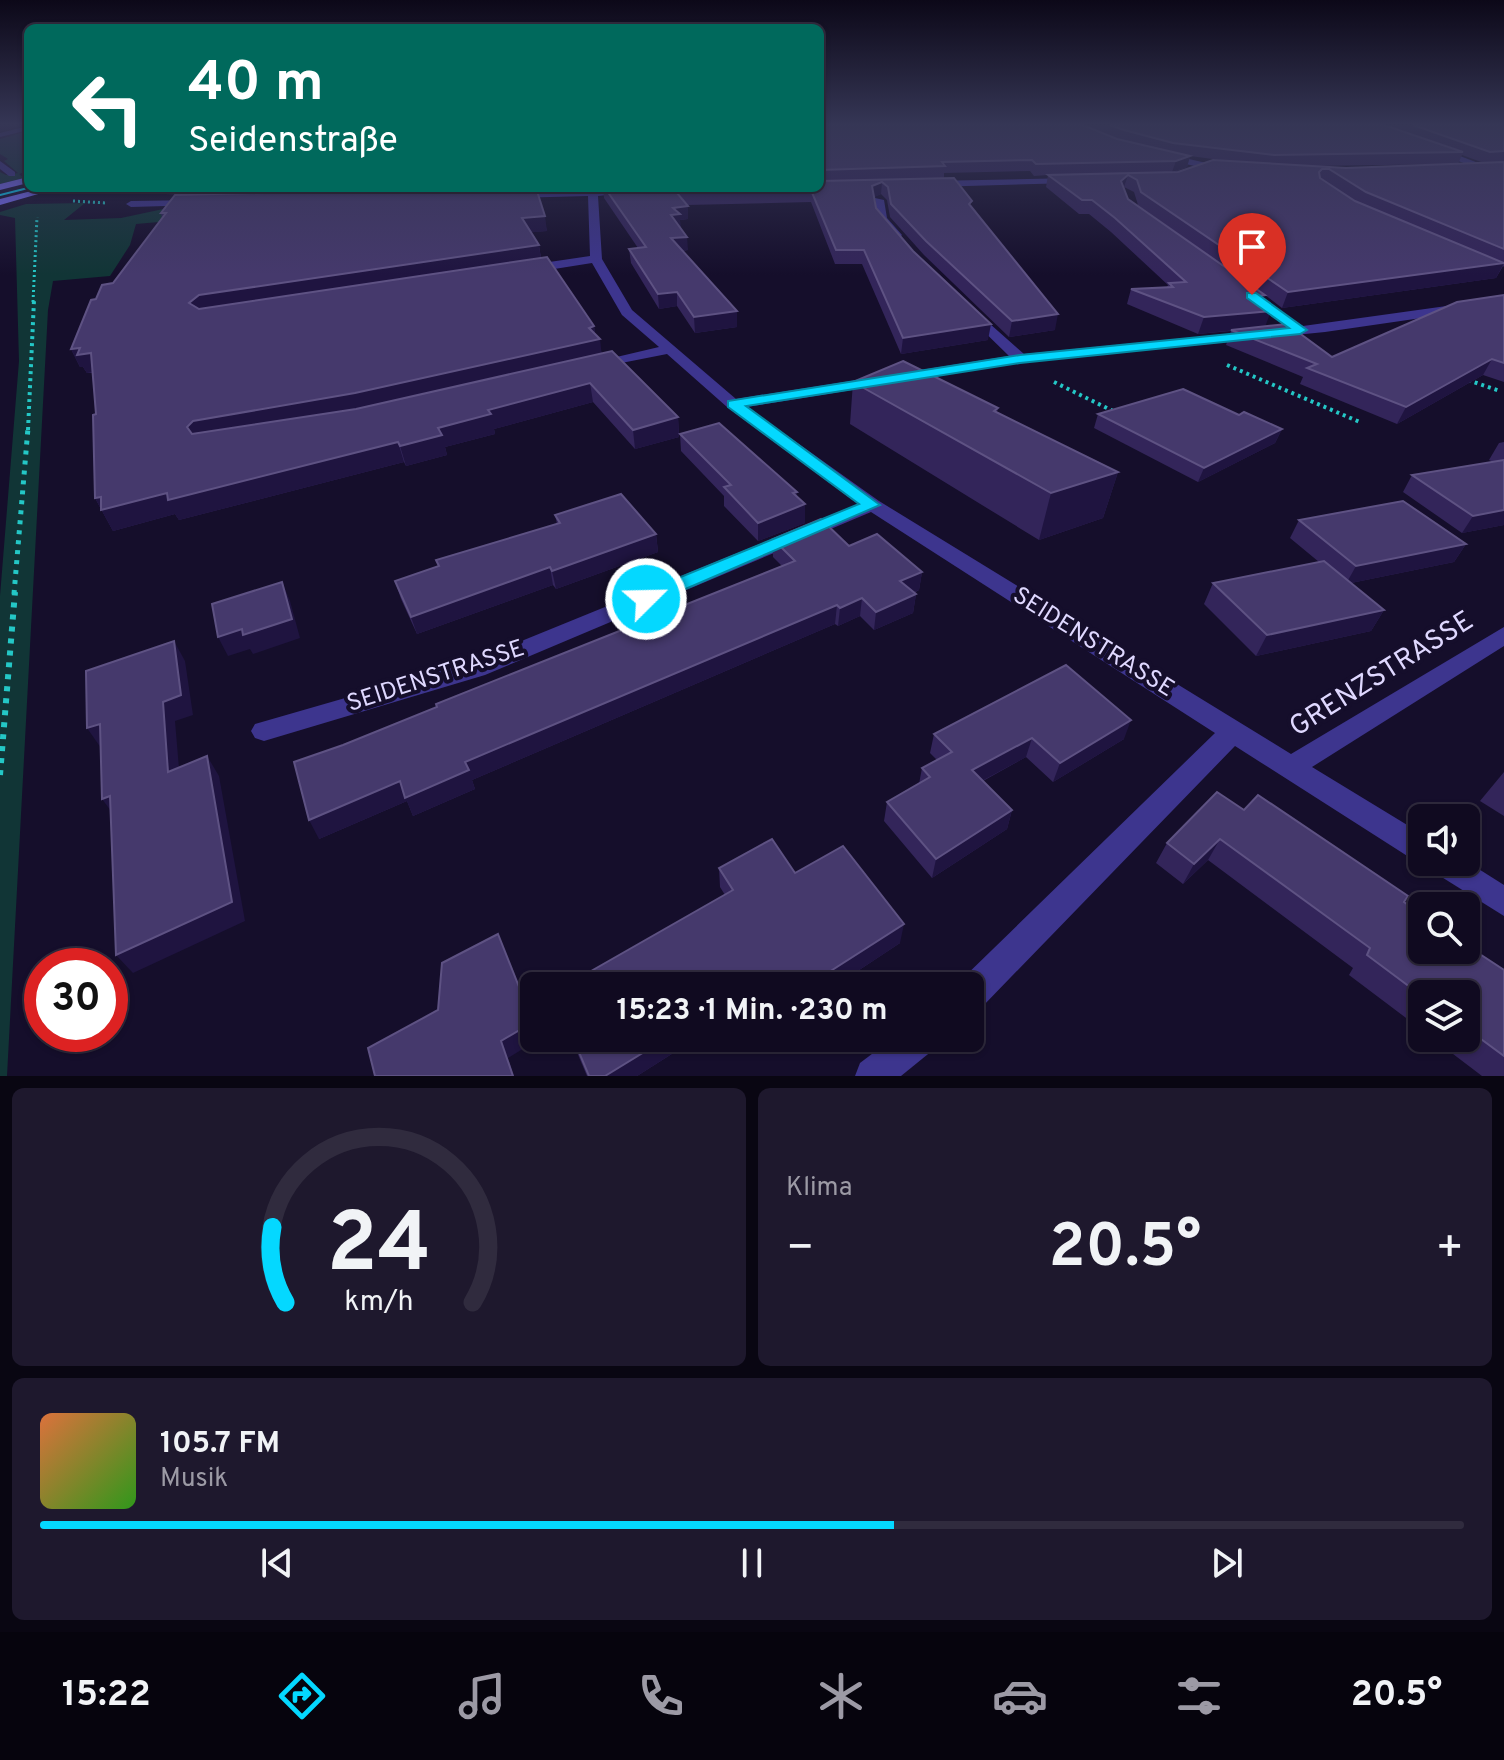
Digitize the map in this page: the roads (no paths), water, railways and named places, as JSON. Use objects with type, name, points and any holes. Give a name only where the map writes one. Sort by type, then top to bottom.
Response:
[{"type":"main road","points":[[0,187],[24,181]]},
{"type":"main road","points":[[0,202],[43,193]]},
{"type":"street","points":[[920,184],[1078,180]]},
{"type":"street","name":"SEIDENSTRASSE","points":[[593,193],[596,259],[627,312],[733,404],[872,505],[1408,841]]},
{"type":"street","points":[[497,196],[622,193]]},
{"type":"street","points":[[879,200],[882,219],[909,249]]},
{"type":"street","points":[[131,204],[210,202]]},
{"type":"street","points":[[518,271],[596,259]]},
{"type":"street","points":[[1227,278],[1300,330]]},
{"type":"street","points":[[733,404],[1020,359],[1170,341],[1300,330],[1504,302]]},
{"type":"street","points":[[964,304],[1020,359]]},
{"type":"street","points":[[578,371],[671,349]]},
{"type":"street","name":"SEIDENSTRASSE","points":[[264,731],[477,669],[872,505]]},
{"type":"street","name":"GRENZSTRASSE","points":[[1291,767],[1504,635]]},
{"type":"street","points":[[984,981],[1233,731]]},
{"type":"street","points":[[1464,876],[1504,902]]},
{"type":"street","points":[[873,1076],[903,1052]]},
{"type":"tram line","points":[[0,195],[24,189]]}]
